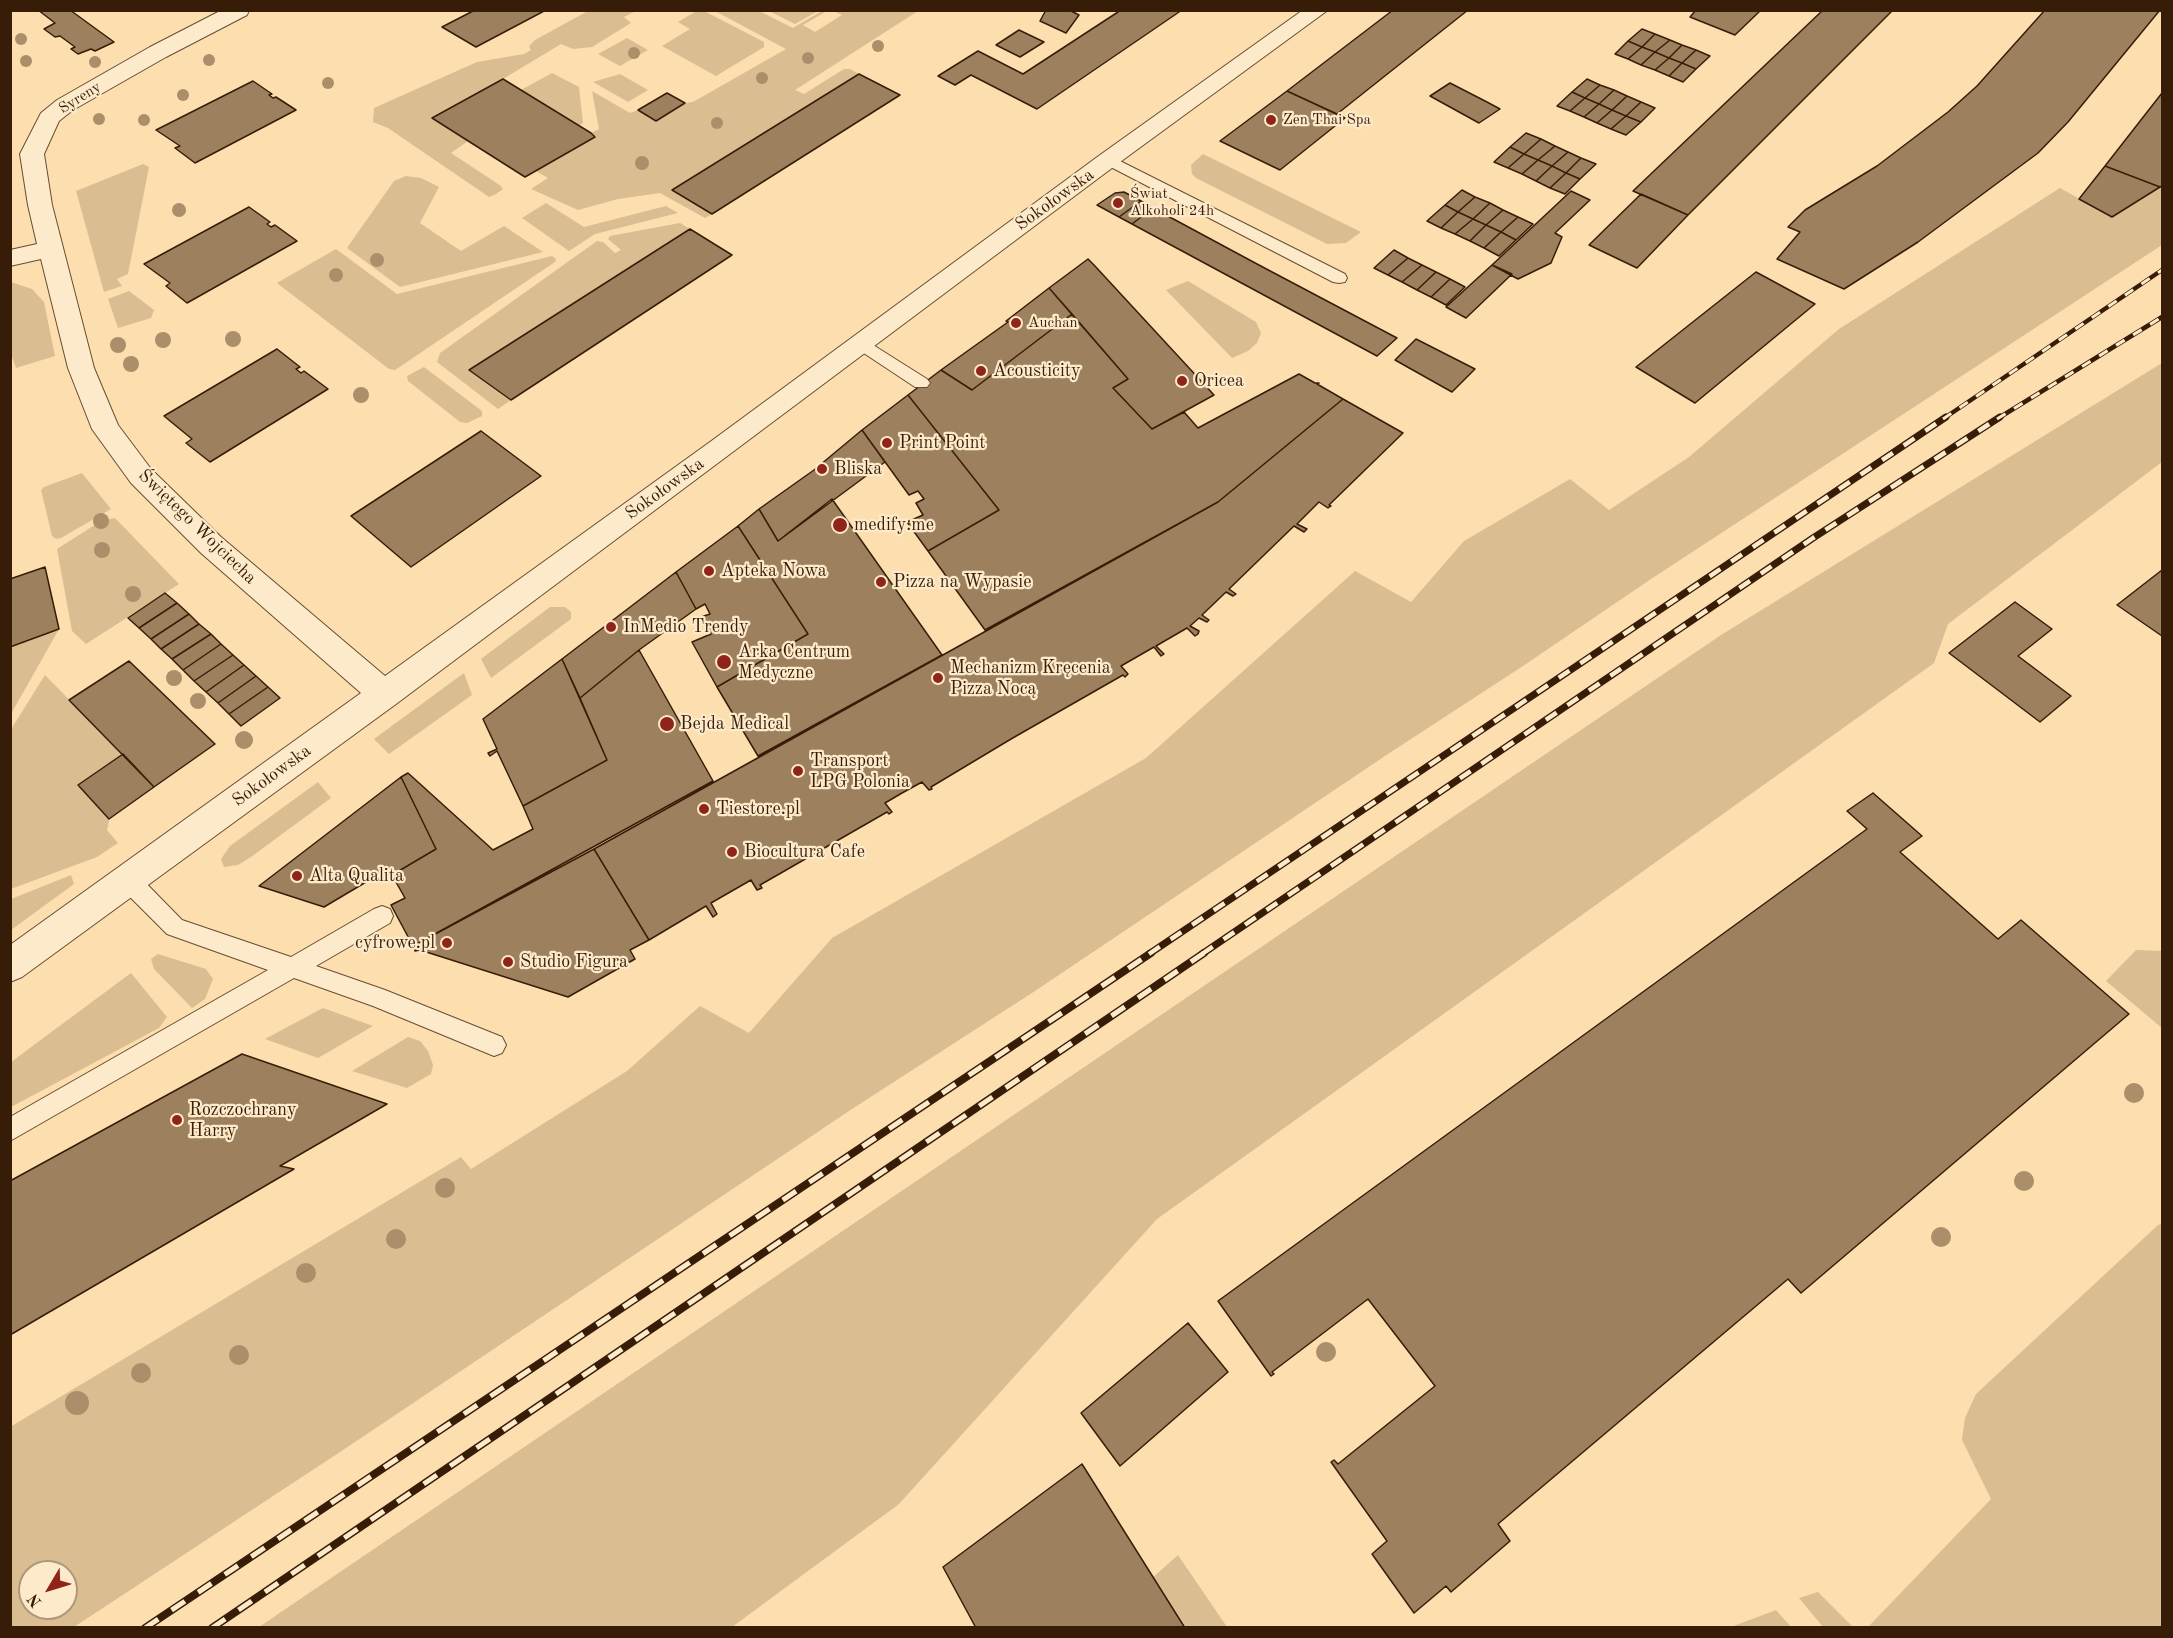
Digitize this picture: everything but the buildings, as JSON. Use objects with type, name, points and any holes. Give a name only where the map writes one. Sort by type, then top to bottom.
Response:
[{"type":"street","name":"Syreny","points":[[52,249],[40,205],[32,154],[49,118],[65,105],[158,52],[239,10]]},
{"type":"street","name":"Sokołowska","points":[[10,966],[385,695],[1108,160],[1318,10]]},
{"type":"street","points":[[10,258],[52,249]]},
{"type":"street","name":"Świętego Wojciecha","points":[[52,249],[81,368],[106,429],[141,476],[203,537],[385,695]]},
{"type":"lane","points":[[1108,160],[1340,278]]},
{"type":"lane","points":[[862,344],[921,383]]},
{"type":"lane","points":[[129,880],[146,900],[175,927],[377,997],[494,1045]]},
{"type":"lane","points":[[10,1130],[382,916]]},
{"type":"shaded area","points":[[698,10],[764,42],[764,47],[716,76],[662,46],[690,29],[678,22]]},
{"type":"shaded area","points":[[588,11],[636,11],[624,17],[631,23],[592,47],[573,49],[561,44],[433,117],[468,141],[451,153],[501,186],[503,189],[496,194],[489,197],[388,128],[373,122],[374,108],[477,62],[524,54],[531,50],[529,46],[535,40]]},
{"type":"shaded area","points":[[715,11],[759,11],[793,28],[822,11],[827,11],[803,25],[815,32],[842,15],[833,11],[918,11],[795,90],[804,94],[844,69],[850,69],[859,74],[672,189],[712,214],[705,218],[660,193],[618,199],[578,210],[531,189],[548,178],[536,171],[595,137],[591,133],[599,129],[592,91],[630,113],[638,110],[656,121],[786,49]]},
{"type":"shaded area","points":[[769,11],[818,11],[795,24]]},
{"type":"shaded area","points":[[627,38],[648,50],[620,66],[598,54]]},
{"type":"shaded area","points":[[552,73],[579,87],[583,123],[578,126],[521,90]]},
{"type":"shaded area","points":[[620,74],[648,90],[628,102],[593,82]]},
{"type":"shaded area","points":[[1203,154],[1361,232],[1346,243],[1327,244],[1196,178],[1192,174],[1191,165]]},
{"type":"shaded area","points":[[143,164],[149,167],[128,274],[117,279],[122,286],[104,292],[76,191]]},
{"type":"shaded area","points":[[406,176],[421,178],[439,187],[420,223],[461,251],[504,226],[543,252],[400,287],[347,248],[394,181]]},
{"type":"shaded area","points":[[2162,186],[2162,245],[1651,579],[1035,991],[852,1109],[74,1627],[11,1627],[10,1427],[461,1157],[471,1169],[627,1071],[700,1006],[749,1033],[832,938],[1146,758],[1355,571],[1411,602],[1464,541],[1570,479],[1609,510],[1689,457],[1839,329],[2060,188],[2112,217]]},
{"type":"shaded area","points":[[546,203],[584,227],[666,206],[678,213],[595,234],[569,251],[522,218]]},
{"type":"shaded area","points":[[680,223],[690,229],[470,369],[511,400],[498,409],[437,362],[440,353],[597,241],[603,242],[615,253],[621,250],[608,239],[610,236]]},
{"type":"shaded area","points":[[336,249],[397,294],[552,256],[556,259],[555,262],[395,370],[389,369],[277,283]]},
{"type":"shaded area","points":[[1188,281],[1256,322],[1261,333],[1257,343],[1248,351],[1232,358],[1166,290]]},
{"type":"shaded area","points":[[11,282],[32,289],[44,302],[55,356],[16,368],[11,354]]},
{"type":"shaded area","points":[[129,291],[154,310],[151,318],[118,328],[108,299]]},
{"type":"shaded area","points":[[2162,363],[2162,462],[1948,624],[1934,663],[1157,1219],[899,1504],[732,1627],[259,1627],[1721,635]]},
{"type":"shaded area","points":[[424,367],[482,411],[482,416],[467,423],[460,422],[408,381],[407,376]]},
{"type":"shaded area","points":[[82,473],[111,509],[56,539],[52,536],[41,490]]},
{"type":"shaded area","points":[[115,518],[179,584],[86,644],[72,631],[57,549],[101,521]]},
{"type":"shaded area","points":[[550,607],[565,607],[571,612],[571,619],[491,678],[481,659]]},
{"type":"shaded area","points":[[59,629],[11,714],[11,647]]},
{"type":"shaded area","points":[[464,673],[472,695],[389,754],[374,739]]},
{"type":"shaded area","points":[[45,675],[123,754],[107,830],[118,843],[97,857],[11,889],[10,731]]},
{"type":"shaded area","points":[[318,782],[331,798],[251,857],[238,865],[224,867],[221,859],[230,846]]},
{"type":"shaded area","points":[[71,875],[74,884],[11,930],[11,899]]},
{"type":"shaded area","points":[[2136,950],[2162,951],[2162,1028],[2106,981]]},
{"type":"shaded area","points":[[158,954],[206,969],[213,979],[205,999],[192,1008],[154,969],[151,959]]},
{"type":"shaded area","points":[[131,973],[167,1017],[159,1028],[11,1107],[11,1062]]},
{"type":"shaded area","points":[[323,1008],[373,1026],[318,1058],[265,1039]]},
{"type":"shaded area","points":[[408,1037],[420,1041],[428,1051],[433,1065],[431,1074],[407,1088],[352,1071]]},
{"type":"shaded area","points":[[2162,1224],[2162,1627],[1868,1627],[1991,1499],[1962,1440],[1965,1418],[1976,1394],[2158,1225]]},
{"type":"shaded area","points":[[1178,1555],[1227,1627],[1180,1627],[1150,1580]]},
{"type":"shaded area","points":[[1818,1592],[1853,1627],[1823,1627],[1799,1598]]},
{"type":"shaded area","points":[[1776,1610],[1791,1627],[1731,1627]]},
{"type":"railway","points":[[1943,419],[2162,270]]},
{"type":"railway","points":[[1997,419],[2162,317]]},
{"type":"railway","points":[[1149,954],[1946,417]]},
{"type":"railway","points":[[1202,954],[1813,538],[2000,417]]},
{"type":"railway","points":[[145,1628],[1151,953]]},
{"type":"railway","points":[[212,1628],[1204,953]]},
{"type":"place","name":"Zen Thai Spa","points":[[1271,120]]},
{"type":"place","name":"Świat Alkoholi 24h","points":[[1118,203]]},
{"type":"place","name":"Auchan","points":[[1016,323]]},
{"type":"place","name":"Acousticity","points":[[981,371]]},
{"type":"place","name":"Oricea","points":[[1182,381]]},
{"type":"place","name":"Print Point","points":[[887,443]]},
{"type":"place","name":"Bliska","points":[[822,469]]},
{"type":"place","name":"medify.me","points":[[840,525]]},
{"type":"place","name":"Apteka Nowa","points":[[709,571]]},
{"type":"place","name":"Pizza na Wypasie","points":[[881,582]]},
{"type":"place","name":"InMedio Trendy","points":[[611,627]]},
{"type":"place","name":"Arka Centrum Medyczne","points":[[724,662]]},
{"type":"place","name":"Mechanizm Kręcenia Pizza Nocą","points":[[938,678]]},
{"type":"place","name":"Bejda Medical","points":[[667,724]]},
{"type":"place","name":"Transport LPG Polonia","points":[[798,771]]},
{"type":"place","name":"Tiestore.pl","points":[[704,809]]},
{"type":"place","name":"Biocultura Cafe","points":[[732,852]]},
{"type":"place","name":"Alta Qualita","points":[[297,876]]},
{"type":"place","name":"cyfrowe.pl","points":[[447,943]]},
{"type":"place","name":"Studio Figura","points":[[508,962]]},
{"type":"place","name":"Rozczochrany Harry","points":[[177,1120]]}]
